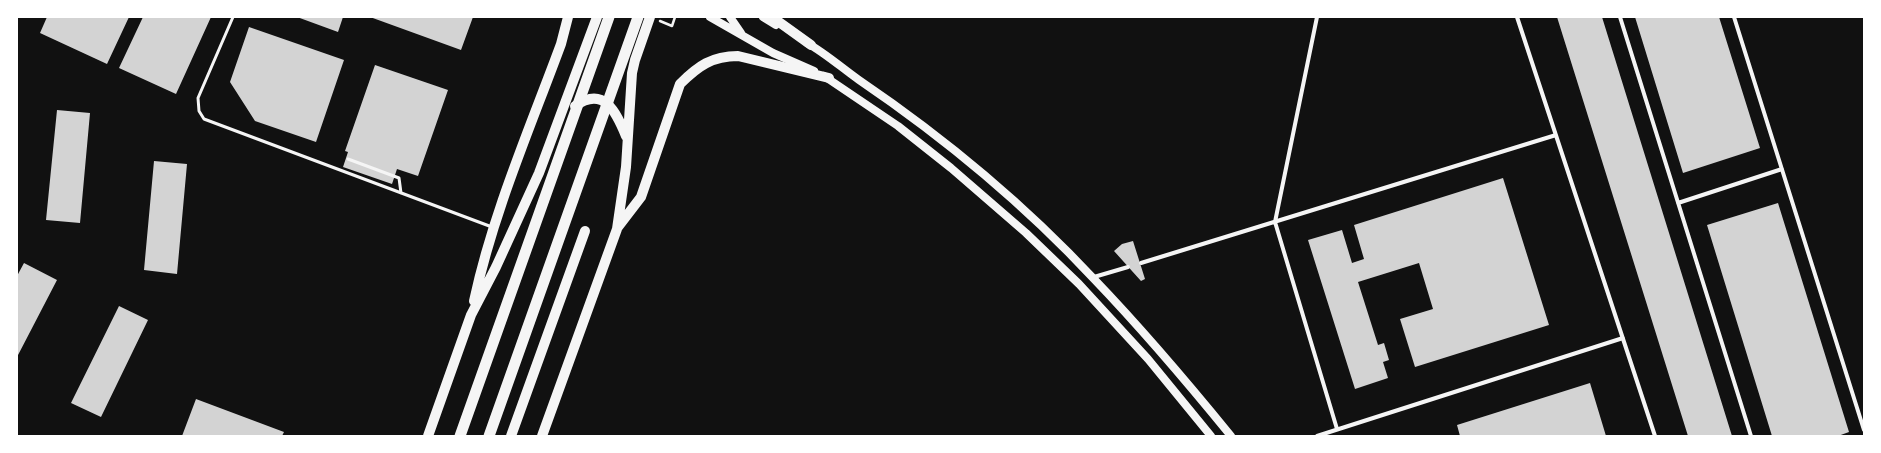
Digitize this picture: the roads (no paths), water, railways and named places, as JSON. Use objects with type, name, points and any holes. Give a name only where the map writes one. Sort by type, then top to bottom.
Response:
[{"type":"highway","points":[[460,436],[609,17]]},
{"type":"highway","points":[[489,436],[638,17]]},
{"type":"main road","points":[[428,436],[471,315],[482,264],[493,227],[562,44],[568,17]]},
{"type":"main road","points":[[471,315],[496,267],[539,173],[597,17]]},
{"type":"main road","points":[[710,17],[773,53],[829,78],[898,126],[951,168],[1026,233],[1079,284],[1143,353],[1211,436]]},
{"type":"main road","points":[[730,17],[744,36]]},
{"type":"main road","points":[[763,17],[811,45]]},
{"type":"main road","points":[[772,17],[898,107],[978,170],[1041,226],[1093,278],[1161,351],[1231,436]]},
{"type":"main road","points":[[542,436],[617,229],[624,188],[632,73],[635,60],[655,19]]},
{"type":"main road","points":[[617,229],[641,197],[680,84],[689,75],[707,62],[723,56],[738,56],[829,78]]},
{"type":"main road","points":[[558,122],[572,108],[583,100],[593,98],[602,100],[612,107],[627,139]]},
{"type":"main road","points":[[511,436],[585,231]]},
{"type":"street","points":[[1317,17],[1275,222],[1337,429]]},
{"type":"street","points":[[1517,17],[1655,436]]},
{"type":"street","points":[[1620,17],[1750,436]]},
{"type":"street","points":[[1734,17],[1864,430]]},
{"type":"street","points":[[1141,263],[1556,135]]},
{"type":"street","points":[[1678,203],[1782,169]]},
{"type":"street","points":[[1093,278],[1128,267]]},
{"type":"street","points":[[1317,436],[1623,338]]},
{"type":"lane","points":[[233,17],[198,98],[199,111],[204,118],[493,227]]},
{"type":"lane","points":[[348,159],[399,178],[402,193]]}]
